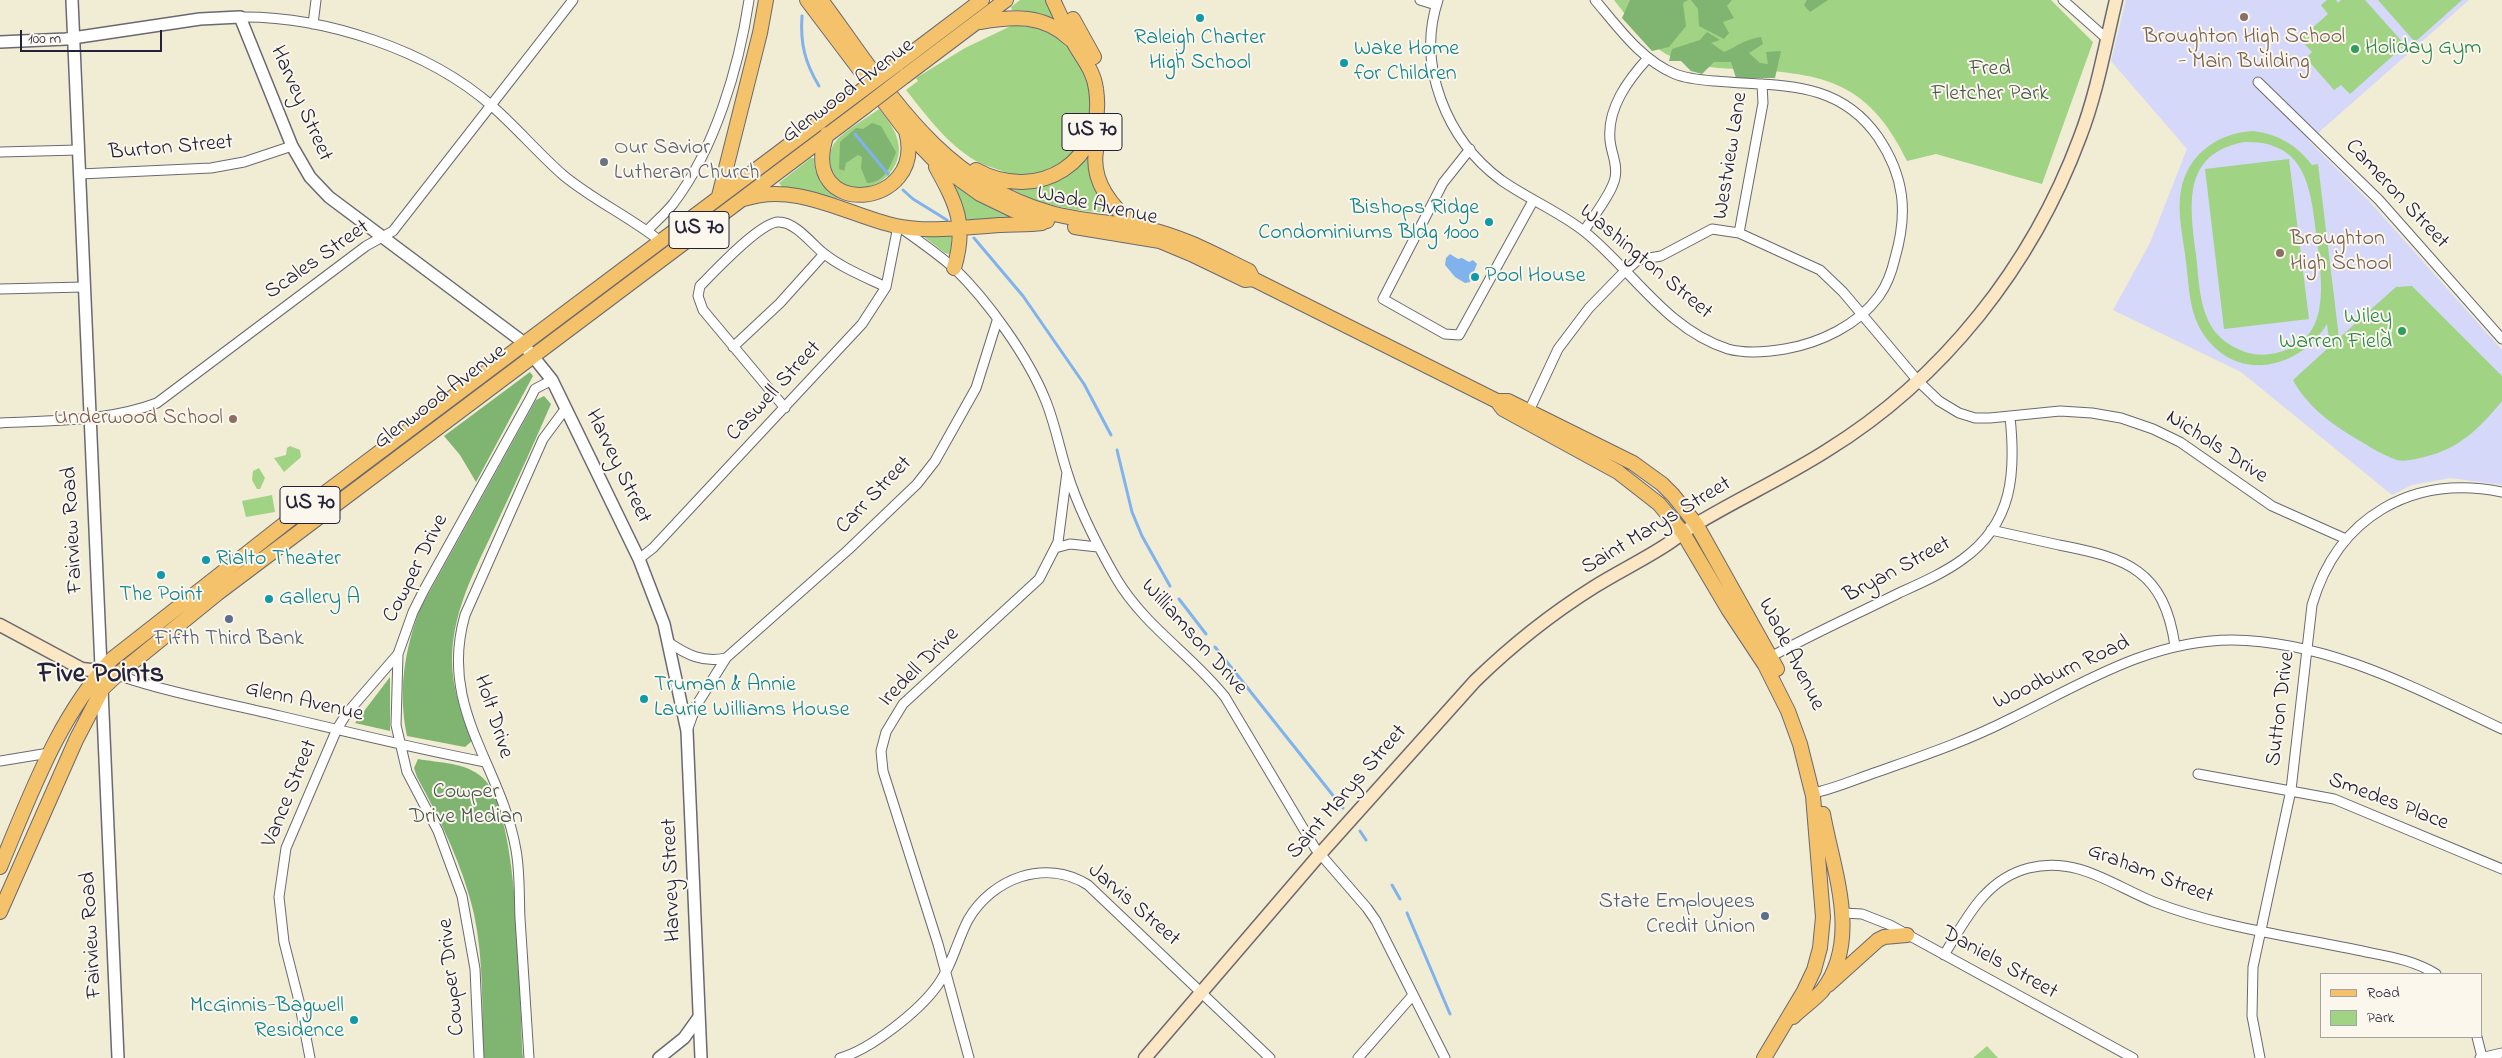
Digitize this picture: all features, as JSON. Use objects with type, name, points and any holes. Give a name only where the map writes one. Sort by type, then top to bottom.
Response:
[{"type":"main road","name":"US 70","points":[[719,196],[760,33],[766,0]]},
{"type":"main road","name":"Wade Avenue","points":[[807,0],[906,131],[931,158],[957,179],[980,194],[1013,210],[1049,222],[1160,241],[1179,248],[1245,280],[1252,279],[1497,401],[1508,401],[1603,448],[1648,473],[1673,495],[1696,524],[1803,727],[1843,912],[1843,935],[1840,952],[1822,990],[1781,1028]]},
{"type":"main road","name":"Wade Avenue","points":[[821,0],[906,115],[951,162],[979,182],[1030,206],[1067,217],[1134,226],[1162,232],[1198,246],[1248,271],[1252,279]]},
{"type":"main road","name":"Glenwood Avenue","points":[[0,912],[76,740],[103,688],[194,610],[826,134],[866,106],[901,70],[982,0]]},
{"type":"main road","name":"Glenwood Avenue","points":[[0,867],[49,753],[81,695],[101,670],[121,651],[719,196],[857,94],[901,70],[978,22],[1006,0]]},
{"type":"main road","points":[[1053,0],[1076,45]]},
{"type":"main road","points":[[1063,0],[1098,64],[1104,84],[1106,111],[1095,158],[1099,181],[1113,206],[1134,226]]},
{"type":"main road","name":"Saint Marys Street","points":[[1145,1058],[1320,854],[1449,709],[1503,654],[1555,613],[1696,524],[1826,452],[1888,409],[1943,357],[1989,304],[2038,229],[2063,179],[2080,136],[2099,78],[2116,0]]},
{"type":"main road","name":"US 70","points":[[951,162],[963,162],[999,180],[1021,183],[1048,178],[1069,165],[1081,153],[1090,137],[1097,108],[1093,76],[1076,45],[1056,28],[1028,18],[1008,17],[978,22]]},
{"type":"main road","points":[[835,188],[851,196],[861,196],[877,192],[891,184],[905,164],[908,148],[906,131]]},
{"type":"main road","points":[[826,134],[821,150],[822,168],[826,177],[844,197],[898,226]]},
{"type":"main road","points":[[931,158],[954,199],[960,228],[954,268]]},
{"type":"main road","points":[[762,165],[776,188],[785,195]]},
{"type":"main road","points":[[738,201],[753,196],[785,195],[822,201],[898,226],[960,228],[1030,225],[1049,222]]},
{"type":"main road","name":"Wade Avenue","points":[[1497,401],[1503,409],[1569,444],[1632,482],[1659,504],[1683,533],[1728,609],[1767,659]]},
{"type":"main road","points":[[0,625],[82,669],[101,670],[117,675]]},
{"type":"main road","name":"Wade Avenue","points":[[1764,1058],[1804,991],[1820,948],[1823,917],[1816,792]]},
{"type":"main road","points":[[1804,991],[1819,976],[1826,963],[1835,930],[1843,912],[1832,903],[1820,856]]},
{"type":"main road","points":[[1822,990],[1878,940],[1884,937],[1907,935]]},
{"type":"street","name":"Fairview Road","points":[[72,0],[118,1058]]},
{"type":"street","points":[[312,24],[316,0]]},
{"type":"street","name":"Scales Street","points":[[0,423],[89,418],[138,410],[156,403],[366,246],[384,238],[393,230],[492,106],[573,0]]},
{"type":"street","points":[[647,231],[672,206],[706,146],[733,75],[743,37],[749,0]]},
{"type":"street","points":[[1420,0],[1437,2]]},
{"type":"street","name":"Washington Street","points":[[1437,2],[1431,29],[1433,78],[1445,111],[1455,130],[1500,178],[1584,231],[1624,272],[1680,324],[1701,337],[1728,349],[1750,352],[1801,346],[1830,335],[1862,315],[1880,295],[1892,271],[1900,240],[1904,210],[1901,185],[1892,162],[1877,136],[1855,111],[1832,97],[1803,87],[1677,76],[1648,58],[1595,0]]},
{"type":"street","points":[[2063,0],[2107,39]]},
{"type":"street","points":[[0,42],[75,38],[200,19],[240,17],[262,17],[312,24],[368,38],[412,56],[452,78],[492,106],[564,175],[660,241]]},
{"type":"street","name":"Harvey Street","points":[[240,17],[292,146],[310,177],[329,197],[511,331],[524,344],[552,380],[639,559],[664,624],[687,730],[701,1058]]},
{"type":"street","points":[[1584,231],[1615,181],[1617,170],[1610,133],[1615,108],[1626,84],[1648,58]]},
{"type":"street","name":"Cameron Street","points":[[2258,82],[2379,200],[2502,339]]},
{"type":"street","name":"Westview Lane","points":[[1739,233],[1763,103],[1762,84]]},
{"type":"street","name":"Burton Street","points":[[80,174],[211,168],[244,162],[292,146]]},
{"type":"street","points":[[1470,148],[1443,183],[1383,299],[1445,334],[1459,335],[1534,201]]},
{"type":"street","points":[[0,152],[79,150]]},
{"type":"street","points":[[785,408],[703,310],[698,296],[700,286],[756,233],[771,223],[780,221],[791,225],[824,254],[886,287]]},
{"type":"street","name":"Williamson Drive","points":[[898,226],[932,250],[969,283],[1018,350],[1045,399],[1060,440],[1067,472],[1098,547],[1117,580],[1139,611],[1160,634],[1210,677],[1225,697],[1320,854],[1367,908],[1445,1058]]},
{"type":"street","name":"Caswell Street","points":[[639,559],[653,548],[862,324],[886,287],[898,226]]},
{"type":"street","name":"Nichols Drive","points":[[1528,411],[1558,349],[1589,308],[1638,260],[1661,256],[1712,229],[1739,233],[1820,270],[1843,292],[1918,381],[1939,401],[1966,416],[2010,417],[2060,411],[2092,413],[2121,418],[2153,429],[2180,442],[2272,506],[2346,539]]},
{"type":"street","points":[[733,347],[780,303],[824,254]]},
{"type":"street","points":[[0,289],[84,287]]},
{"type":"street","name":"Carr Street","points":[[687,730],[696,706],[726,658],[848,550],[917,484],[959,420],[976,388],[998,321]]},
{"type":"street","name":"Cowper Drive","points":[[479,1058],[475,969],[462,896],[438,831],[407,772],[396,725],[395,705],[398,654],[420,597],[535,390],[552,380]]},
{"type":"street","name":"Holt Drive","points":[[529,1058],[516,852],[501,799],[466,713],[458,681],[459,635],[465,615],[543,439],[566,408]]},
{"type":"street","name":"Bryan Street","points":[[1767,659],[1948,569],[1975,550],[2002,512],[2011,482],[2014,453],[2010,417]]},
{"type":"street","name":"Iredell Drive","points":[[969,1058],[938,944],[883,770],[881,751],[886,732],[903,704],[1039,579],[1058,542],[1067,472]]},
{"type":"street","name":"Sutton Drive","points":[[2260,1058],[2252,1016],[2251,980],[2291,790],[2312,605],[2316,591],[2346,539],[2377,512],[2421,491],[2457,487],[2502,492]]},
{"type":"street","points":[[1991,530],[2101,553],[2122,560],[2141,574],[2156,590],[2169,620],[2175,646]]},
{"type":"street","points":[[1055,548],[1070,544],[1098,547]]},
{"type":"street","name":"Woodburn Road","points":[[1816,792],[1950,746],[2001,724],[2108,669],[2134,658],[2175,646],[2232,640],[2308,650],[2392,677],[2502,729]]},
{"type":"street","points":[[668,642],[684,654],[712,661],[726,658]]},
{"type":"street","name":"Vance Street","points":[[310,1058],[299,1001],[284,942],[279,896],[286,848],[337,729],[347,713],[398,654]]},
{"type":"street","name":"Glenn Avenue","points":[[117,675],[155,687],[337,729],[401,746],[485,762]]},
{"type":"street","points":[[0,761],[49,753]]},
{"type":"street","name":"Smedes Place","points":[[2198,774],[2291,790],[2355,806],[2502,869]]},
{"type":"street","name":"Graham Street","points":[[1944,955],[1973,908],[1990,888],[2017,872],[2053,864],[2088,870],[2173,909],[2261,930],[2400,958],[2434,973]]},
{"type":"street","name":"Jarvis Street","points":[[845,1057],[898,1023],[932,992],[945,974],[967,922],[978,904],[999,886],[1016,878],[1032,873],[1054,872],[1075,876],[1088,885],[1270,1058]]},
{"type":"street","name":"Daniels Street","points":[[1843,912],[1872,917],[2132,1058]]},
{"type":"street","points":[[1358,1058],[1413,995]]},
{"type":"street","points":[[660,1058],[684,1038],[699,1017]]},
{"type":"street","points":[[2477,1038],[2481,1058],[2502,1053]]},
{"type":"shaded area","name":"Broughton High School","points":[[2126,0],[2469,0],[2309,141],[2370,202],[2502,350],[2502,485],[2450,478],[2412,485],[2392,495],[2241,372],[2113,310],[2150,243],[2187,149],[2111,61]]},
{"type":"green space","points":[[1020,0],[1049,0],[1056,19],[1027,11],[1012,10],[1011,7]]},
{"type":"green space","name":"Fred Fletcher Park","points":[[1614,0],[2051,0],[2093,42],[2042,184],[1936,154],[1907,161],[1892,133],[1875,112],[1857,96],[1838,85],[1793,73],[1709,67],[1691,64],[1674,58],[1658,49],[1644,37]]},
{"type":"green space","points":[[1630,0],[1688,0],[1683,3],[1686,26],[1669,47],[1652,51],[1622,18]]},
{"type":"green space","points":[[1691,0],[1732,0],[1727,6],[1734,18],[1723,22],[1729,33],[1724,39],[1699,26],[1698,9]]},
{"type":"green space","points":[[1807,0],[1828,0],[1810,12],[1804,5]]},
{"type":"green space","name":"Holiday Gym","points":[[2327,0],[2336,0],[2338,3],[2341,0],[2365,0],[2405,45],[2350,94],[2341,85],[2334,90],[2306,58],[2312,52],[2300,39],[2328,14],[2321,5]]},
{"type":"green space","points":[[2378,0],[2462,0],[2415,42]]},
{"type":"green space","points":[[1013,25],[1037,28],[1060,38],[1067,45],[1091,83],[1091,120],[1076,152],[1045,175],[1014,178],[976,161],[946,138],[906,90],[918,81],[916,78],[965,48]]},
{"type":"green space","points":[[1707,32],[1720,40],[1711,43],[1724,52],[1746,41],[1761,37],[1763,44],[1749,53],[1760,63],[1768,64],[1766,52],[1781,51],[1775,78],[1736,78],[1731,62],[1714,62],[1702,74],[1691,71],[1681,61],[1669,61],[1672,49],[1700,40]]},
{"type":"green space","points":[[879,109],[896,135],[899,151],[895,165],[887,176],[875,184],[862,188],[849,187],[838,180],[831,167],[832,147],[845,133]]},
{"type":"green space","points":[[872,123],[881,126],[896,152],[886,173],[878,180],[867,183],[861,168],[862,157],[858,155],[846,163],[844,171],[839,169],[840,142],[856,128],[863,129]]},
{"type":"green space","name":"Wiley Warren Field","points":[[2253,131],[2279,138],[2293,146],[2312,165],[2318,164],[2339,338],[2396,287],[2412,286],[2502,376],[2502,401],[2468,436],[2448,449],[2400,461],[2373,449],[2325,418],[2310,404],[2293,380],[2338,339],[2329,340],[2327,324],[2315,340],[2300,352],[2283,361],[2266,365],[2248,364],[2231,359],[2215,348],[2202,332],[2194,316],[2189,289],[2180,214],[2182,184],[2187,171],[2203,150],[2226,137]],"holes":[[[2244,142],[2265,144],[2282,150],[2294,159],[2308,187],[2317,240],[2321,293],[2319,310],[2314,325],[2305,338],[2291,348],[2263,355],[2246,352],[2225,342],[2209,321],[2204,309],[2199,282],[2192,201],[2194,184],[2200,170],[2209,158],[2224,148]]]},
{"type":"green space","points":[[1092,143],[1114,213],[1088,211],[1048,204],[1012,189],[1039,186]]},
{"type":"green space","points":[[811,158],[814,158],[817,176],[827,191],[837,198],[836,202],[784,189],[779,183]]},
{"type":"green space","points":[[2289,159],[2309,319],[2224,329],[2205,169]]},
{"type":"green space","points":[[955,186],[1020,218],[964,225],[953,187]]},
{"type":"green space","points":[[952,233],[950,254],[945,253],[923,236]]},
{"type":"green space","points":[[530,372],[533,376],[476,482],[460,455],[444,436]]},
{"type":"green space","name":"Cowper Drive Median","points":[[544,396],[551,404],[476,567],[462,603],[453,640],[452,671],[458,701],[472,741],[465,747],[407,736],[403,704],[404,672],[410,640],[420,609],[536,400]]},
{"type":"green space","points":[[290,446],[300,450],[301,457],[284,472],[274,458],[286,455],[287,448]]},
{"type":"green space","points":[[259,468],[265,478],[260,489],[257,489],[252,480],[253,471]]},
{"type":"green space","points":[[272,495],[275,512],[246,517],[242,501]]},
{"type":"green space","points":[[390,677],[390,731],[355,723]]},
{"type":"green space","name":"Cowper Drive Median","points":[[418,759],[452,764],[469,769],[483,778],[495,798],[505,829],[516,910],[523,1058],[483,1058],[481,968],[474,914],[464,879],[450,844],[417,777],[414,768]]},
{"type":"green space","points":[[1987,1046],[1998,1058],[1973,1058]]},
{"type":"water","points":[[1450,254],[1458,259],[1462,258],[1469,262],[1473,260],[1477,264],[1470,282],[1465,283],[1455,277],[1445,265],[1446,258]]},
{"type":"waterway","points":[[802,16],[804,52],[819,86]]},
{"type":"waterway","points":[[855,134],[888,174]]},
{"type":"waterway","points":[[903,190],[913,199],[947,220]]},
{"type":"waterway","points":[[974,238],[1023,296],[1084,384],[1111,435]]},
{"type":"waterway","points":[[1117,450],[1132,512],[1142,536],[1170,586]]},
{"type":"waterway","points":[[1179,599],[1206,634]]},
{"type":"waterway","points":[[1215,647],[1343,808]]},
{"type":"waterway","points":[[1360,831],[1366,840]]},
{"type":"waterway","points":[[1392,885],[1400,899]]},
{"type":"waterway","points":[[1407,913],[1450,1014]]},
{"type":"place","name":"Broughton High School - Main Building","points":[[2244,17]]},
{"type":"place","name":"Raleigh Charter High School","points":[[1200,18]]},
{"type":"place","name":"Holiday Gym","points":[[2355,49]]},
{"type":"place","name":"Wake Home for Children","points":[[1344,63]]},
{"type":"place","name":"Our Savior Lutheran Church","points":[[604,162]]},
{"type":"place","name":"Bishops Ridge Condominiums Bldg 1000","points":[[1489,222]]},
{"type":"place","name":"Broughton High School","points":[[2280,253]]},
{"type":"place","name":"Pool House","points":[[1475,277]]},
{"type":"place","name":"Wiley Warren Field","points":[[2402,331]]},
{"type":"place","name":"Underwood School","points":[[233,419]]},
{"type":"place","name":"Rialto Theater","points":[[206,560]]},
{"type":"place","name":"The Point","points":[[161,575]]},
{"type":"place","name":"Gallery A","points":[[269,599]]},
{"type":"place","name":"Fifth Third Bank","points":[[229,619]]},
{"type":"place","name":"Truman & Annie Laurie Williams House","points":[[644,699]]},
{"type":"place","name":"State Employees Credit Union","points":[[1765,916]]},
{"type":"place","name":"McGinnis-Bagwell Residence","points":[[354,1020]]},
{"type":"district","name":"Five Points","points":[[101,676]]}]
